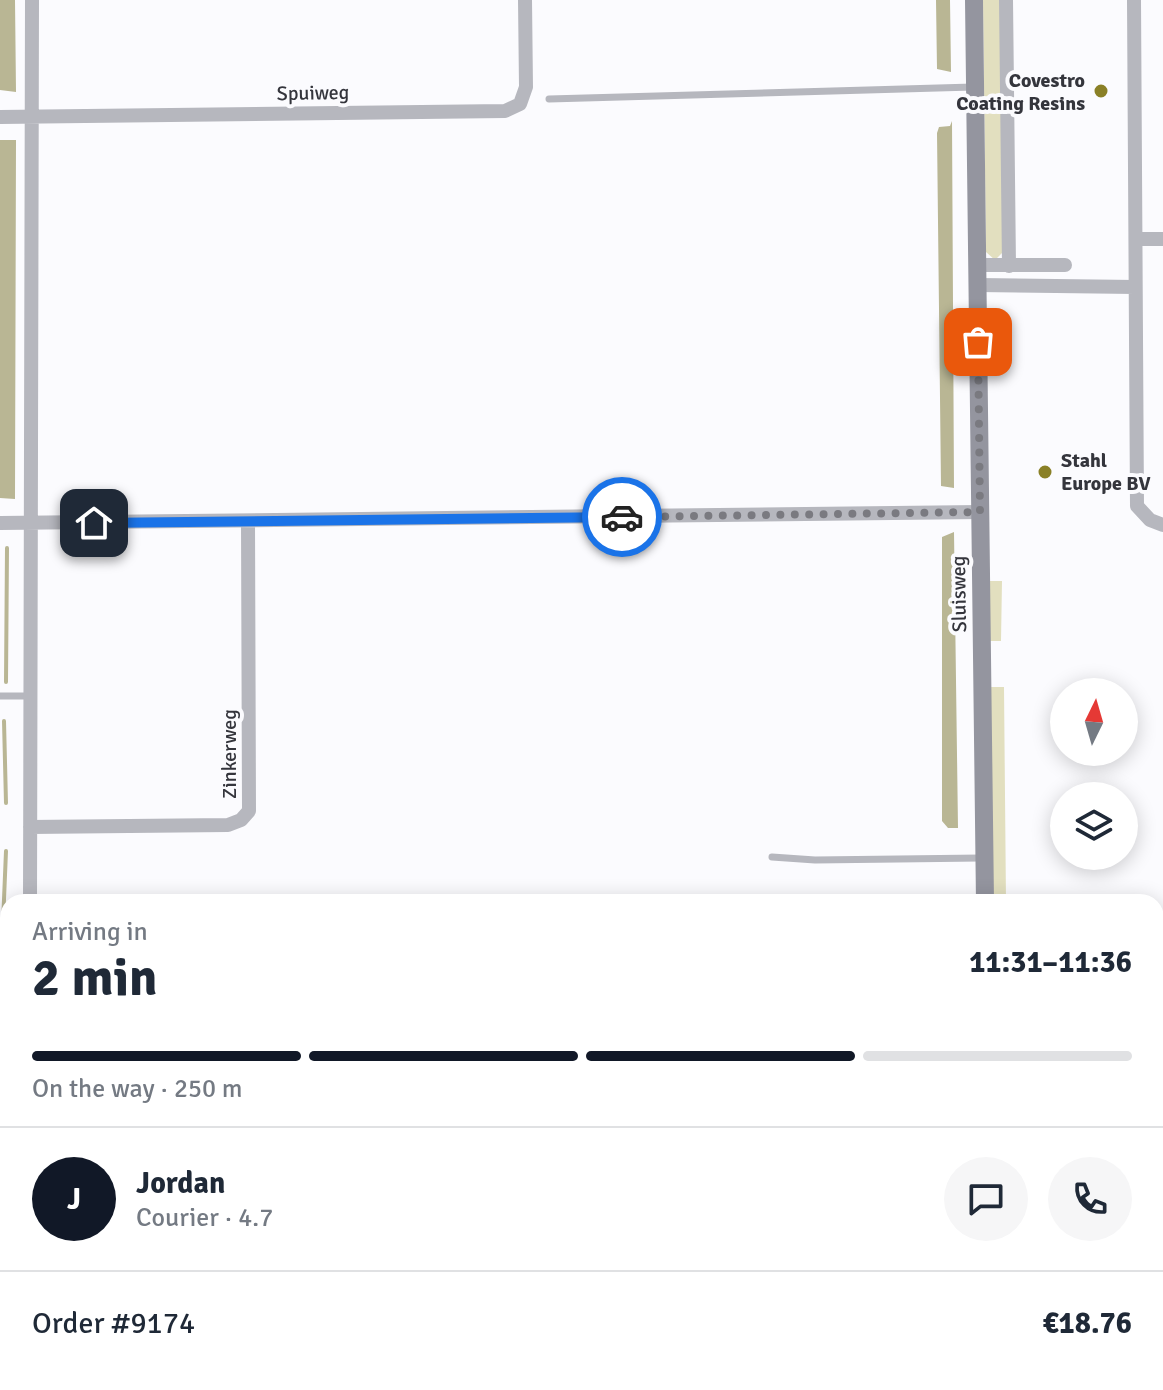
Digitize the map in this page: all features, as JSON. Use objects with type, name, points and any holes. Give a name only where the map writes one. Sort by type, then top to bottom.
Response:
[{"type":"street","points":[[30,894],[32,0]]},
{"type":"street","name":"Spuiweg","points":[[0,117],[505,111],[520,104],[526,87],[525,0]]},
{"type":"street","name":"Sluisweg","points":[[974,0],[985,894]]},
{"type":"street","points":[[1006,0],[1009,266]]},
{"type":"street","points":[[1134,0],[1137,506],[1150,520],[1163,525]]},
{"type":"street","points":[[1136,239],[1163,239]]},
{"type":"street","points":[[977,265],[1065,265]]},
{"type":"street","points":[[978,285],[1135,287]]},
{"type":"street","points":[[0,523],[980,512]]},
{"type":"street","name":"Zinkerweg","points":[[30,827],[228,825],[241,820],[249,811],[248,521]]},
{"type":"lane","points":[[549,99],[975,87]]},
{"type":"lane","points":[[0,696],[31,696]]},
{"type":"lane","points":[[772,857],[815,860],[984,858]]},
{"type":"shaded area","points":[[0,0],[15,0],[16,92],[0,90]]},
{"type":"shaded area","points":[[936,0],[950,0],[951,72],[937,69]]},
{"type":"shaded area","points":[[983,0],[1001,0],[1003,252],[995,260],[986,252]]},
{"type":"shaded area","points":[[952,121],[954,488],[941,486],[937,133],[939,127],[950,126]]},
{"type":"shaded area","points":[[0,140],[16,140],[15,499],[0,498]]},
{"type":"shaded area","points":[[954,532],[958,828],[948,828],[942,821],[942,537]]},
{"type":"shaded area","points":[[988,581],[1002,581],[1001,641],[988,641]]},
{"type":"shaded area","points":[[989,687],[1004,687],[1006,894],[991,894]]},
{"type":"waterway","points":[[6,682],[7,548]]},
{"type":"waterway","points":[[4,721],[6,803]]},
{"type":"waterway","points":[[4,894],[6,851]]},
{"type":"way so far","points":[[622,517],[980,512],[978,342]]},
{"type":"place","name":"Covestro Coating Resins","points":[[1101,91]]},
{"type":"place","name":"Stahl Europe BV","points":[[1045,472]]},
{"type":"route","points":[[94,523],[622,517]]}]
